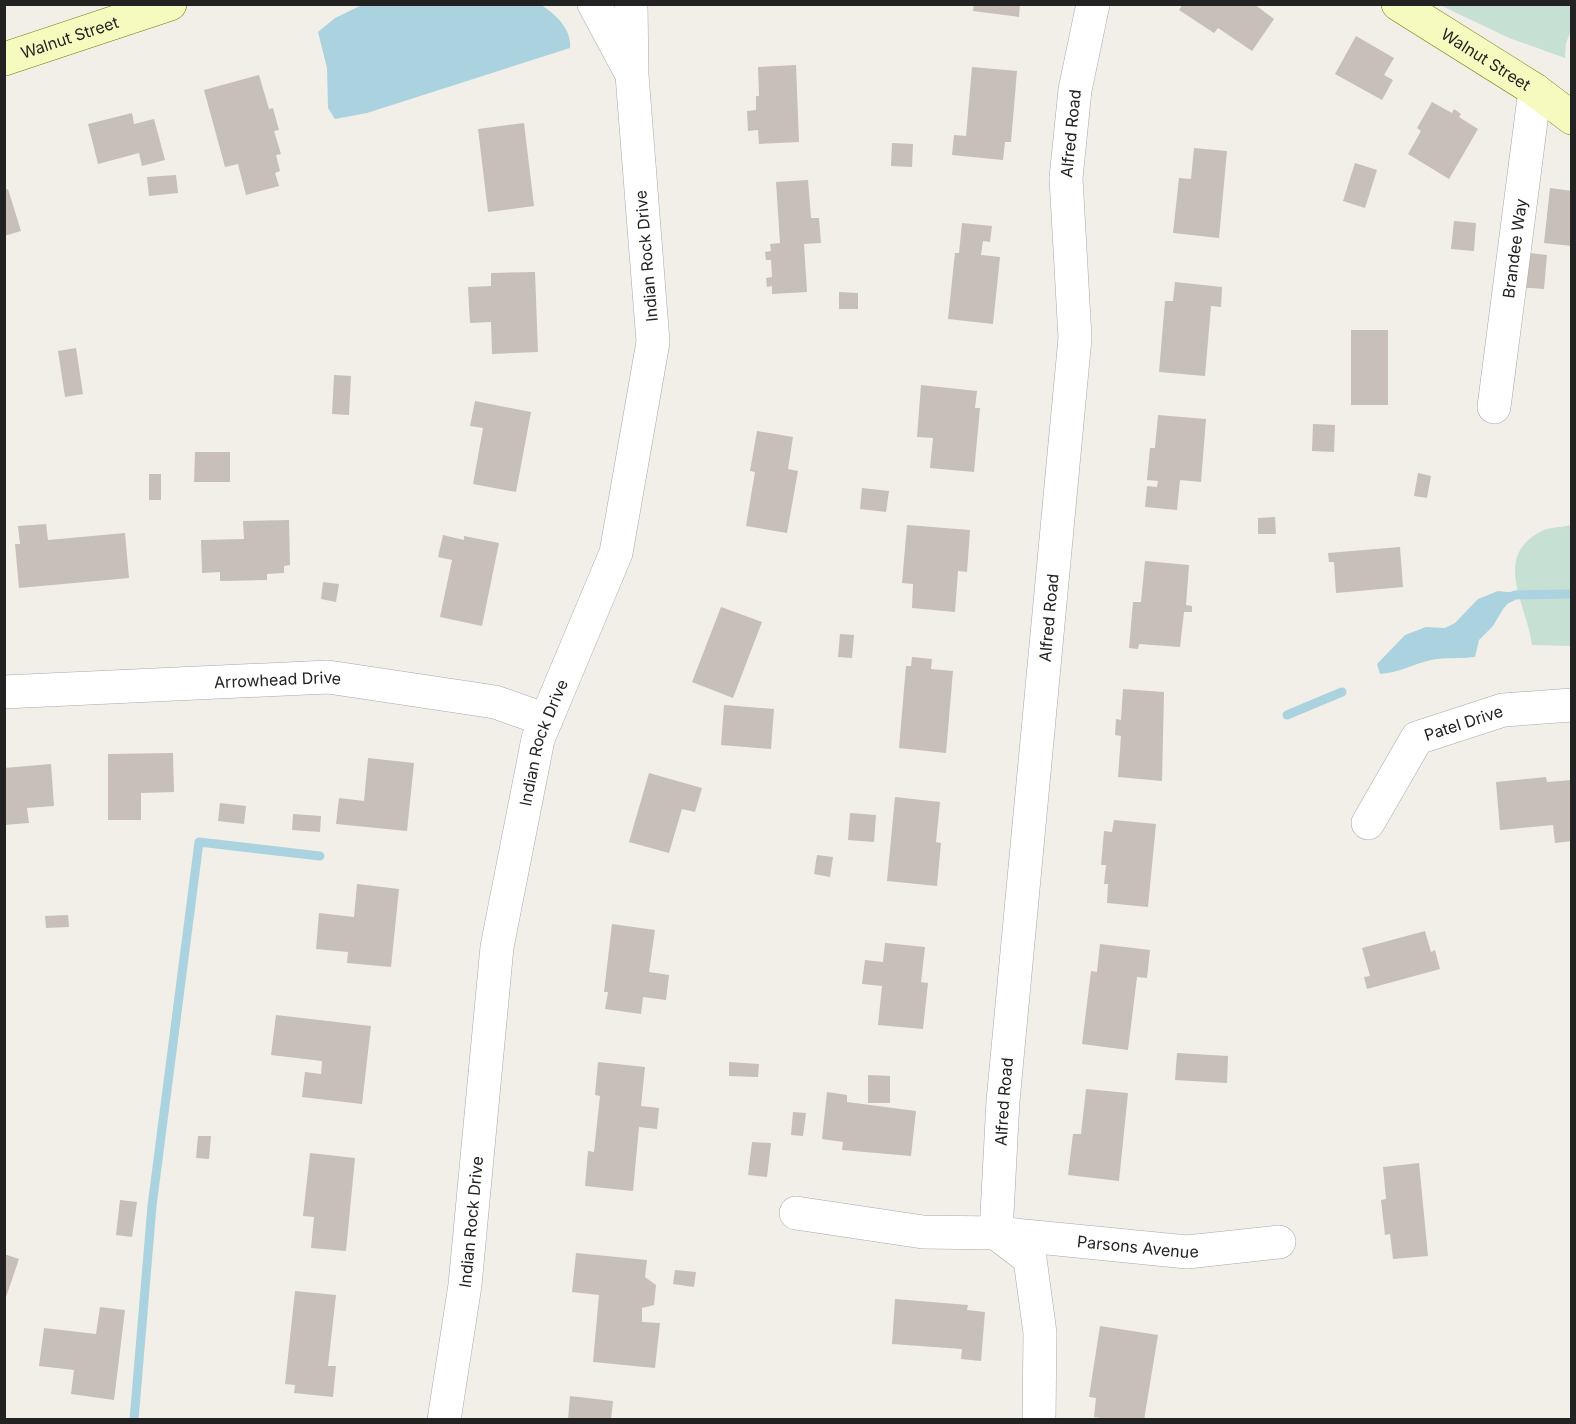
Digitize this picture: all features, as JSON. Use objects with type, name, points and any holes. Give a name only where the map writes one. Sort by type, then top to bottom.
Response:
[{"type":"main road","name":"Walnut Street","points":[[4,59],[170,4]]},
{"type":"main road","name":"Walnut Street","points":[[1398,4],[1535,90],[1572,118]]},
{"type":"street","points":[[594,4],[632,75]]},
{"type":"street","name":"Indian Rock Drive","points":[[444,1419],[465,1285],[497,947],[538,740],[616,553],[653,342],[632,75],[631,4]]},
{"type":"street","name":"Alfred Road","points":[[996,1233],[1003,1101],[1075,338],[1066,178],[1076,90],[1093,4]]},
{"type":"street","name":"Brandee Way","points":[[1494,407],[1535,90]]},
{"type":"street","name":"Arrowhead Drive","points":[[4,692],[328,677],[495,702],[546,720]]},
{"type":"street","name":"Patel Drive","points":[[1368,823],[1417,738],[1503,710],[1572,705]]},
{"type":"street","name":"Parsons Avenue","points":[[796,1213],[923,1232],[996,1233],[1187,1252],[1280,1242]]},
{"type":"street","points":[[996,1233],[1030,1259],[1040,1334],[1039,1419]]},
{"type":"green space","points":[[1440,5],[1571,5],[1571,31],[1566,43],[1565,58],[1509,38]]},
{"type":"green space","points":[[1571,525],[1571,646],[1532,645],[1516,582],[1515,567],[1519,553],[1528,540],[1544,530]]},
{"type":"water","points":[[362,5],[541,5],[562,23],[570,41],[570,48],[367,113],[335,119],[328,108],[327,68],[318,32],[335,18]]},
{"type":"water","points":[[1498,591],[1517,593],[1503,609],[1493,626],[1479,640],[1475,657],[1431,660],[1380,674],[1377,664],[1405,635],[1426,627],[1445,628],[1455,623],[1478,599]]},
{"type":"building","points":[[974,4],[1020,4],[1019,17],[973,11]]},
{"type":"building","points":[[1183,4],[1254,4],[1274,19],[1252,51],[1218,28],[1214,33],[1179,10]]},
{"type":"building","points":[[1356,36],[1394,58],[1384,75],[1393,80],[1382,100],[1335,74]]},
{"type":"building","points":[[796,65],[799,142],[759,144],[758,130],[748,131],[747,111],[756,110],[756,96],[759,96],[758,67]]},
{"type":"building","points":[[972,67],[1017,71],[1011,142],[1005,142],[1003,160],[952,155],[954,135],[966,136]]},
{"type":"building","points":[[259,75],[269,109],[273,108],[279,130],[274,131],[281,154],[276,155],[280,171],[275,173],[279,186],[246,195],[238,164],[225,167],[204,90]]},
{"type":"building","points":[[1432,102],[1452,113],[1454,109],[1461,114],[1459,117],[1478,129],[1449,179],[1408,154],[1421,131],[1417,128]]},
{"type":"building","points":[[132,113],[134,124],[154,119],[165,160],[142,166],[139,153],[98,164],[88,124]]},
{"type":"building","points":[[524,123],[534,206],[488,212],[478,129]]},
{"type":"building","points":[[892,143],[913,144],[912,167],[891,166]]},
{"type":"building","points":[[1194,148],[1227,151],[1219,238],[1173,233],[1179,178],[1191,179]]},
{"type":"building","points":[[1355,163],[1377,170],[1365,208],[1343,201]]},
{"type":"building","points":[[176,175],[178,193],[149,196],[147,177]]},
{"type":"building","points":[[808,180],[811,218],[819,218],[821,243],[804,244],[807,292],[772,294],[772,286],[767,287],[766,278],[772,277],[771,260],[766,260],[765,252],[771,251],[770,244],[780,243],[776,182]]},
{"type":"building","points":[[1550,188],[1572,191],[1572,246],[1544,243]]},
{"type":"building","points":[[8,189],[21,231],[4,236],[4,190]]},
{"type":"building","points":[[1454,221],[1476,223],[1474,251],[1451,249]]},
{"type":"building","points":[[962,223],[992,226],[990,242],[983,241],[981,255],[1000,257],[993,324],[948,319],[955,253],[959,253]]},
{"type":"building","points":[[1522,252],[1547,255],[1544,289],[1519,287]]},
{"type":"building","points":[[535,272],[538,352],[492,354],[491,322],[470,323],[468,287],[491,286],[491,273]]},
{"type":"building","points":[[1175,282],[1222,287],[1221,307],[1211,306],[1205,376],[1159,372],[1165,301],[1173,301]]},
{"type":"building","points":[[839,292],[858,293],[858,309],[839,309]]},
{"type":"building","points":[[1351,330],[1388,330],[1388,405],[1351,405]]},
{"type":"building","points":[[76,348],[83,394],[65,397],[58,351]]},
{"type":"building","points":[[334,375],[351,376],[349,415],[332,414]]},
{"type":"building","points":[[921,385],[977,391],[975,408],[980,408],[974,472],[930,468],[933,438],[917,437]]},
{"type":"building","points":[[475,401],[531,412],[516,492],[473,484],[483,428],[470,426]]},
{"type":"building","points":[[1158,415],[1206,419],[1201,482],[1180,480],[1177,510],[1145,507],[1147,486],[1157,487],[1158,481],[1147,480],[1150,448],[1155,448]]},
{"type":"building","points":[[1313,424],[1335,425],[1334,452],[1312,451]]},
{"type":"building","points":[[757,431],[793,437],[788,469],[798,471],[787,533],[746,526],[755,472],[750,471]]},
{"type":"building","points":[[195,452],[230,452],[230,482],[194,482]]},
{"type":"building","points":[[1418,473],[1431,476],[1427,498],[1414,496]]},
{"type":"building","points":[[149,474],[161,474],[161,500],[149,500]]},
{"type":"building","points":[[862,488],[889,491],[886,512],[860,509]]},
{"type":"building","points":[[1275,517],[1276,534],[1258,534],[1258,518]]},
{"type":"building","points":[[289,520],[290,565],[284,566],[284,573],[267,574],[267,580],[220,581],[220,572],[202,573],[201,540],[244,539],[243,521]]},
{"type":"building","points":[[46,524],[48,540],[125,533],[129,578],[19,588],[15,544],[20,544],[18,526]]},
{"type":"building","points":[[907,525],[970,530],[967,572],[958,571],[955,612],[912,608],[913,584],[902,583]]},
{"type":"building","points":[[443,535],[464,540],[464,536],[499,543],[482,626],[440,617],[452,560],[438,557]]},
{"type":"building","points":[[1400,547],[1403,587],[1336,593],[1334,562],[1329,562],[1328,553]]},
{"type":"building","points":[[1145,561],[1189,565],[1186,605],[1192,606],[1192,612],[1184,612],[1180,647],[1139,644],[1138,649],[1129,648],[1133,602],[1141,602]]},
{"type":"building","points":[[323,582],[339,584],[336,602],[321,599]]},
{"type":"building","points":[[721,607],[762,622],[733,698],[692,682]]},
{"type":"building","points":[[840,634],[854,635],[852,658],[838,657]]},
{"type":"building","points":[[912,657],[932,659],[931,669],[953,671],[946,753],[899,748],[906,666],[911,666]]},
{"type":"building","points":[[1123,689],[1164,692],[1162,781],[1118,777],[1121,736],[1115,735],[1116,719],[1121,720]]},
{"type":"building","points":[[724,705],[774,709],[771,749],[721,745]]},
{"type":"building","points":[[173,753],[174,792],[141,793],[141,820],[108,820],[108,754]]},
{"type":"building","points":[[368,758],[414,763],[407,831],[336,824],[339,798],[364,801]]},
{"type":"building","points":[[51,764],[54,806],[27,808],[29,823],[4,825],[4,768]]},
{"type":"building","points":[[649,773],[702,788],[695,812],[682,809],[669,853],[629,842]]},
{"type":"building","points":[[1546,777],[1547,782],[1572,780],[1572,841],[1555,843],[1553,825],[1500,830],[1496,782]]},
{"type":"building","points":[[895,797],[940,802],[936,842],[941,843],[937,886],[887,881]]},
{"type":"building","points":[[220,803],[246,806],[244,824],[218,821]]},
{"type":"building","points":[[850,813],[876,815],[874,842],[848,840]]},
{"type":"building","points":[[293,814],[321,816],[320,832],[292,830]]},
{"type":"building","points":[[1114,820],[1156,824],[1148,907],[1107,903],[1108,884],[1104,884],[1106,865],[1101,865],[1104,831],[1112,832]]},
{"type":"building","points":[[817,855],[833,857],[830,877],[814,874]]},
{"type":"building","points":[[357,884],[399,889],[391,967],[347,963],[348,952],[316,949],[319,913],[354,917]]},
{"type":"building","points":[[68,915],[69,927],[46,928],[45,916]]},
{"type":"building","points":[[612,924],[655,930],[649,972],[669,975],[666,1000],[643,997],[641,1014],[605,1009],[608,992],[604,992]]},
{"type":"building","points":[[1425,931],[1431,952],[1435,950],[1440,969],[1367,989],[1364,977],[1370,976],[1362,948]]},
{"type":"building","points":[[885,943],[925,947],[921,982],[928,983],[923,1029],[878,1025],[882,986],[862,984],[865,960],[883,962]]},
{"type":"building","points":[[1100,944],[1150,950],[1147,978],[1137,977],[1128,1050],[1082,1044],[1091,971],[1097,972]]},
{"type":"building","points":[[276,1015],[371,1026],[362,1104],[302,1097],[305,1072],[321,1074],[322,1061],[271,1055]]},
{"type":"building","points":[[1177,1053],[1228,1056],[1227,1083],[1175,1080]]},
{"type":"building","points":[[598,1062],[645,1067],[641,1106],[659,1108],[657,1129],[639,1127],[633,1191],[585,1186],[588,1151],[594,1152],[600,1096],[595,1095]]},
{"type":"building","points":[[729,1062],[759,1064],[758,1077],[729,1076]]},
{"type":"building","points":[[868,1075],[890,1076],[890,1103],[868,1103]]},
{"type":"building","points":[[1086,1089],[1128,1093],[1119,1181],[1068,1175],[1073,1134],[1081,1134]]},
{"type":"building","points":[[827,1092],[847,1095],[847,1102],[916,1111],[911,1156],[842,1150],[843,1142],[822,1139]]},
{"type":"building","points":[[793,1112],[806,1113],[803,1136],[791,1135]]},
{"type":"building","points":[[198,1136],[211,1136],[209,1159],[196,1158]]},
{"type":"building","points":[[752,1142],[771,1143],[767,1177],[748,1175]]},
{"type":"building","points":[[310,1153],[355,1158],[346,1251],[311,1248],[314,1217],[303,1216]]},
{"type":"building","points":[[1419,1163],[1428,1256],[1393,1259],[1390,1234],[1385,1235],[1381,1200],[1386,1199],[1383,1167]]},
{"type":"building","points":[[120,1200],[137,1202],[132,1237],[116,1235]]},
{"type":"building","points":[[576,1253],[647,1260],[645,1277],[656,1285],[654,1305],[642,1308],[642,1322],[660,1323],[655,1368],[593,1362],[599,1295],[572,1292]]},
{"type":"building","points":[[4,1254],[19,1259],[5,1300],[4,1300]]},
{"type":"building","points":[[675,1270],[696,1272],[694,1287],[673,1284]]},
{"type":"building","points":[[295,1291],[336,1295],[328,1366],[336,1366],[333,1397],[294,1393],[295,1385],[285,1384]]},
{"type":"building","points":[[895,1299],[968,1305],[967,1310],[985,1312],[981,1361],[961,1359],[962,1349],[892,1344]]},
{"type":"building","points":[[100,1307],[125,1310],[114,1400],[71,1394],[74,1370],[39,1366],[44,1328],[96,1334]]},
{"type":"building","points":[[1100,1326],[1158,1335],[1144,1420],[1112,1420],[1094,1417],[1096,1398],[1089,1397]]},
{"type":"building","points":[[570,1396],[613,1401],[611,1420],[568,1420]]},
{"type":"waterway","points":[[1505,600],[1515,595],[1572,594]]},
{"type":"waterway","points":[[1287,715],[1342,692]]},
{"type":"waterway","points":[[134,1420],[152,1206],[199,842],[320,856]]}]
